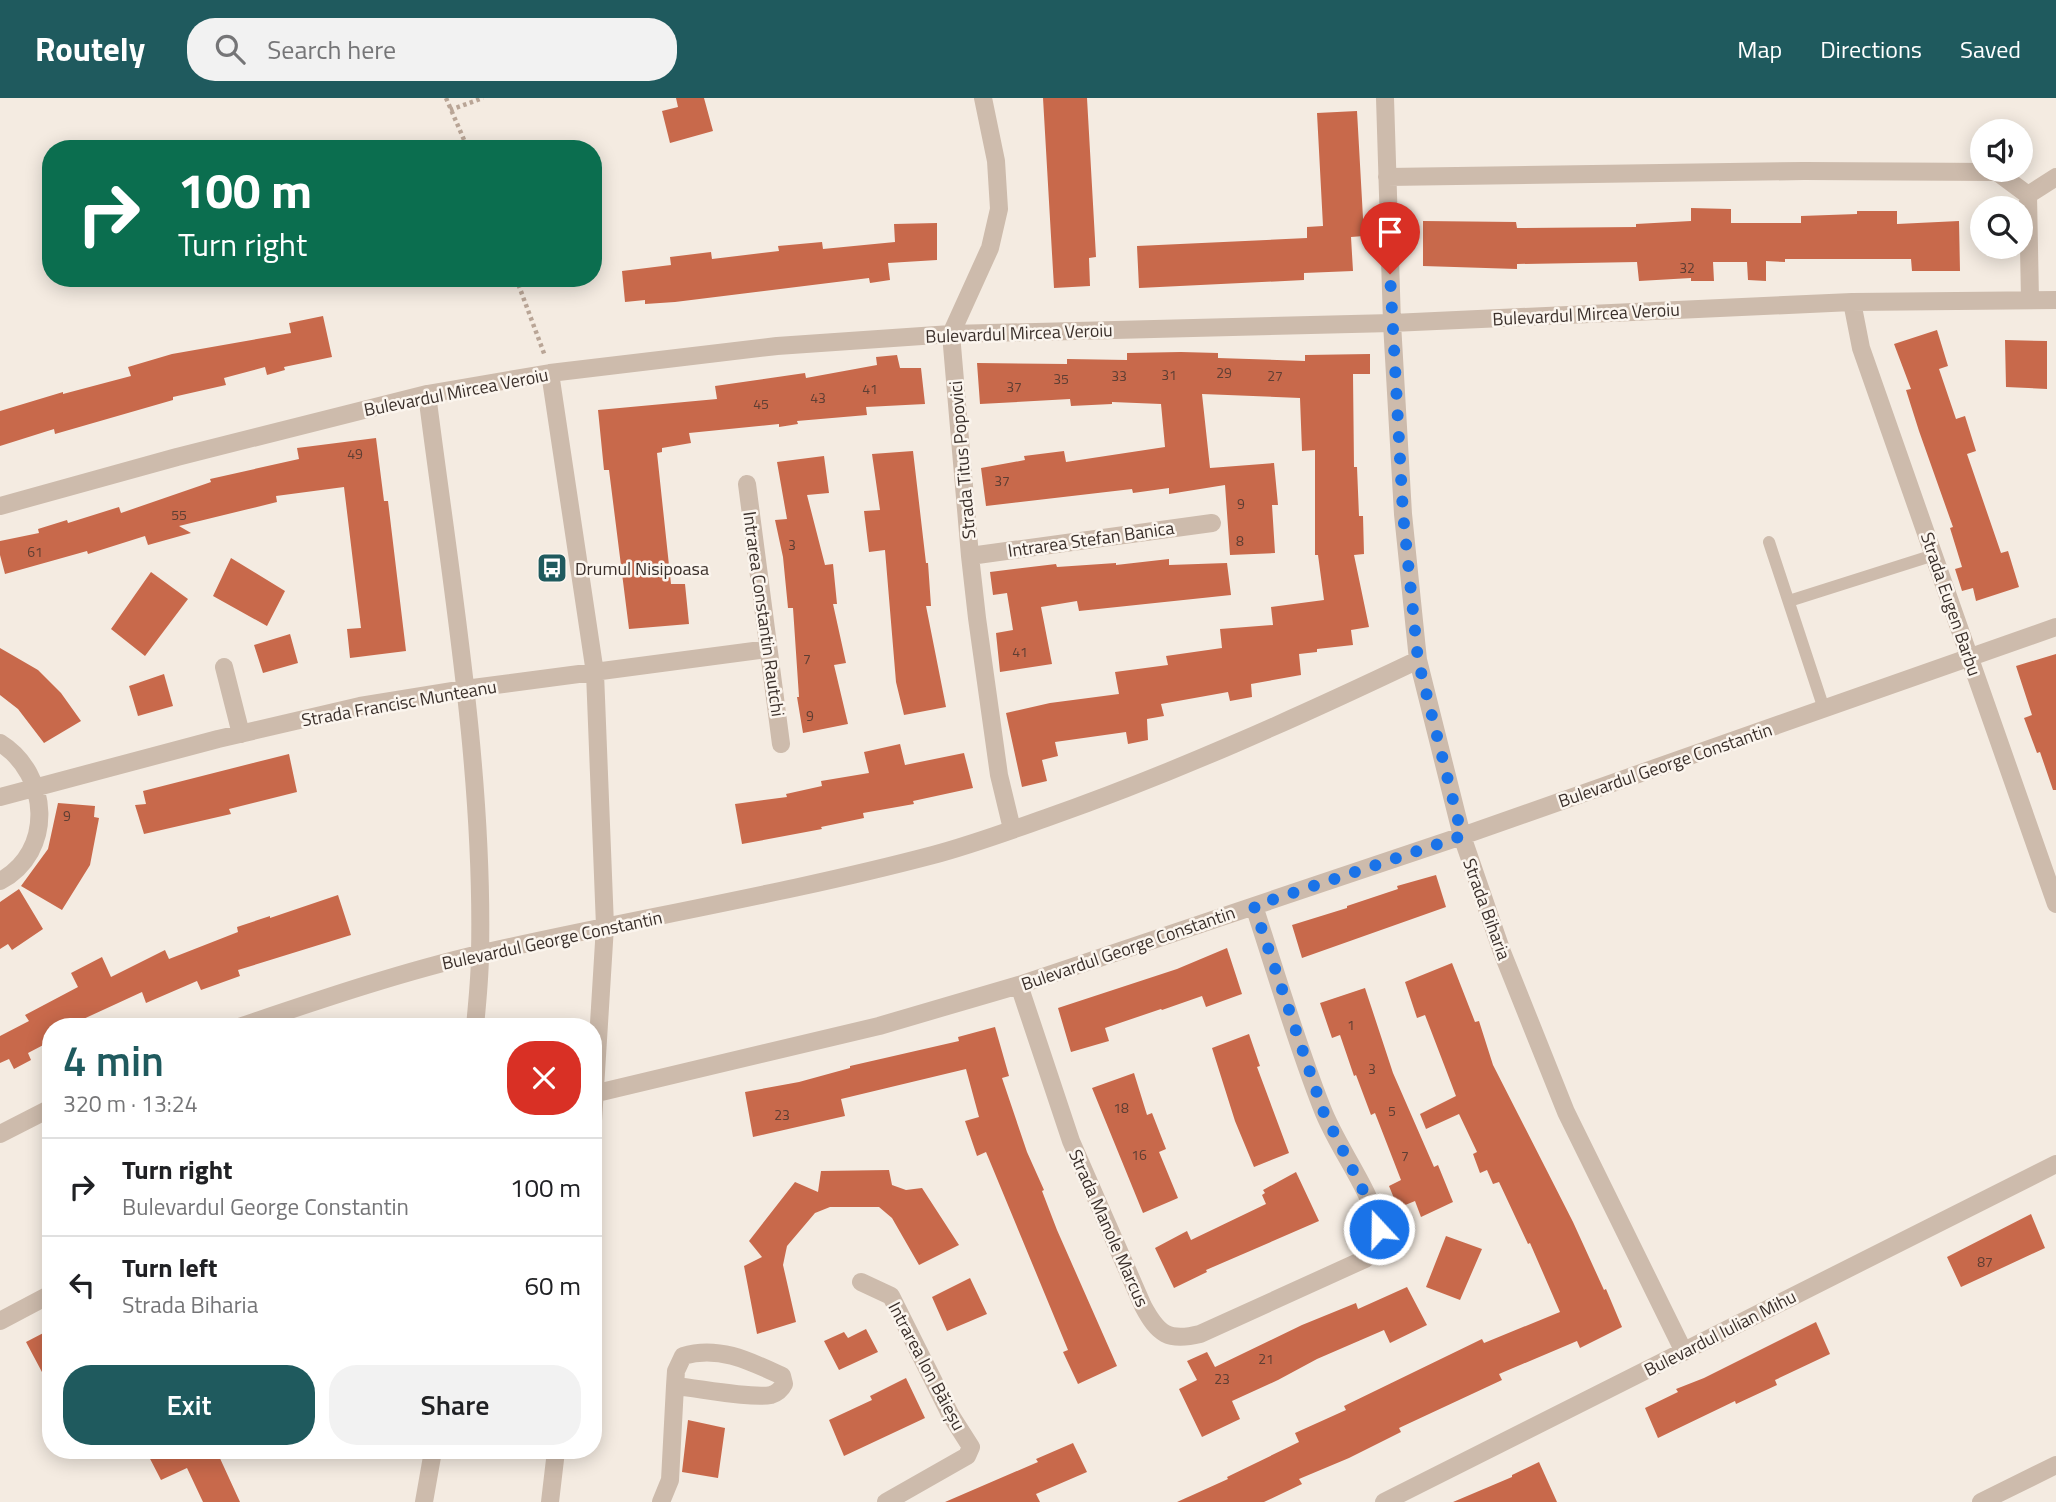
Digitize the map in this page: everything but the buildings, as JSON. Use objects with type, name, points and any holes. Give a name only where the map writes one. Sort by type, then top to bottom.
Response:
[{"type":"street","name":"Strada Titus Popovici","points":[[983,98],[996,161],[999,209],[990,248],[951,334],[970,556],[999,775],[1012,829]]},
{"type":"street","name":"Strada Biharia","points":[[1385,98],[1392,323],[1403,514],[1418,660],[1462,836],[1502,953],[1566,1112],[1684,1352]]},
{"type":"street","points":[[1387,177],[1804,171],[1997,172],[2028,195]]},
{"type":"street","points":[[2028,195],[2056,177]]},
{"type":"street","points":[[2028,195],[2030,300]]},
{"type":"street","name":"Bulevardul Mircea Veroiu","points":[[0,506],[177,457],[427,394],[550,373],[777,346],[951,334],[1392,323],[1852,302],[2056,300]]},
{"type":"street","name":"Strada Eugen Barbu","points":[[1852,302],[1861,348],[2056,904]]},
{"type":"street","points":[[550,373],[595,673],[606,926],[600,1018]]},
{"type":"street","points":[[427,394],[465,689],[476,816],[480,954],[476,1018]]},
{"type":"street","name":"Intrarea Constantin Rautchi","points":[[747,484],[781,744]]},
{"type":"street","name":"Intrarea Stefan Banica","points":[[970,556],[1212,523]]},
{"type":"street","points":[[1970,658],[2056,627]]},
{"type":"street","name":"Strada Francisc Munteanu","points":[[0,797],[360,706],[465,689],[768,649]]},
{"type":"street","name":"Bulevardul George Constantin","points":[[602,1092],[879,1026],[1019,985],[1462,836],[1970,658]]},
{"type":"street","name":"Bulevardul George Constantin","points":[[267,1018],[411,972],[480,954],[852,876],[937,854],[1198,761],[1418,660]]},
{"type":"street","points":[[224,667],[241,734]]},
{"type":"street","points":[[0,743],[27,767],[36,787],[40,813],[36,839],[23,862],[0,881]]},
{"type":"street","name":"Strada Manole Marcus","points":[[1019,985],[1071,1141],[1143,1306],[1154,1326],[1167,1334],[1183,1338],[1200,1334],[1365,1259],[1375,1253],[1380,1243],[1373,1210],[1323,1111],[1254,906]]},
{"type":"street","points":[[0,1133],[42,1112]]},
{"type":"street","name":"Bulevardul Iulian Mihu","points":[[1384,1502],[2056,1164]]},
{"type":"street","name":"Intrarea Ion Băieșu","points":[[861,1282],[891,1296],[950,1414],[971,1447],[967,1456],[886,1502]]},
{"type":"street","points":[[0,1321],[42,1299]]},
{"type":"street","points":[[661,1502],[670,1479],[675,1386],[676,1371],[683,1356],[697,1352],[714,1352],[747,1360],[782,1376],[784,1384],[780,1391],[771,1395],[675,1386]]},
{"type":"street","points":[[424,1502],[432,1459]]},
{"type":"street","points":[[550,1502],[554,1459]]},
{"type":"street","points":[[1981,1502],[2056,1465]]},
{"type":"lane","points":[[1769,542],[1824,709]]},
{"type":"lane","points":[[1789,601],[1934,555]]},
{"type":"path","points":[[446,98],[464,140]]},
{"type":"path","points":[[450,110],[483,98]]},
{"type":"path","points":[[519,287],[550,373]]},
{"type":"place","name":"Drumul Nisipoasa","points":[[552,568]]},
{"type":"route","points":[[1379,1229],[1373,1210],[1323,1111],[1254,906],[1462,836],[1418,660],[1403,514],[1390,274]]}]
